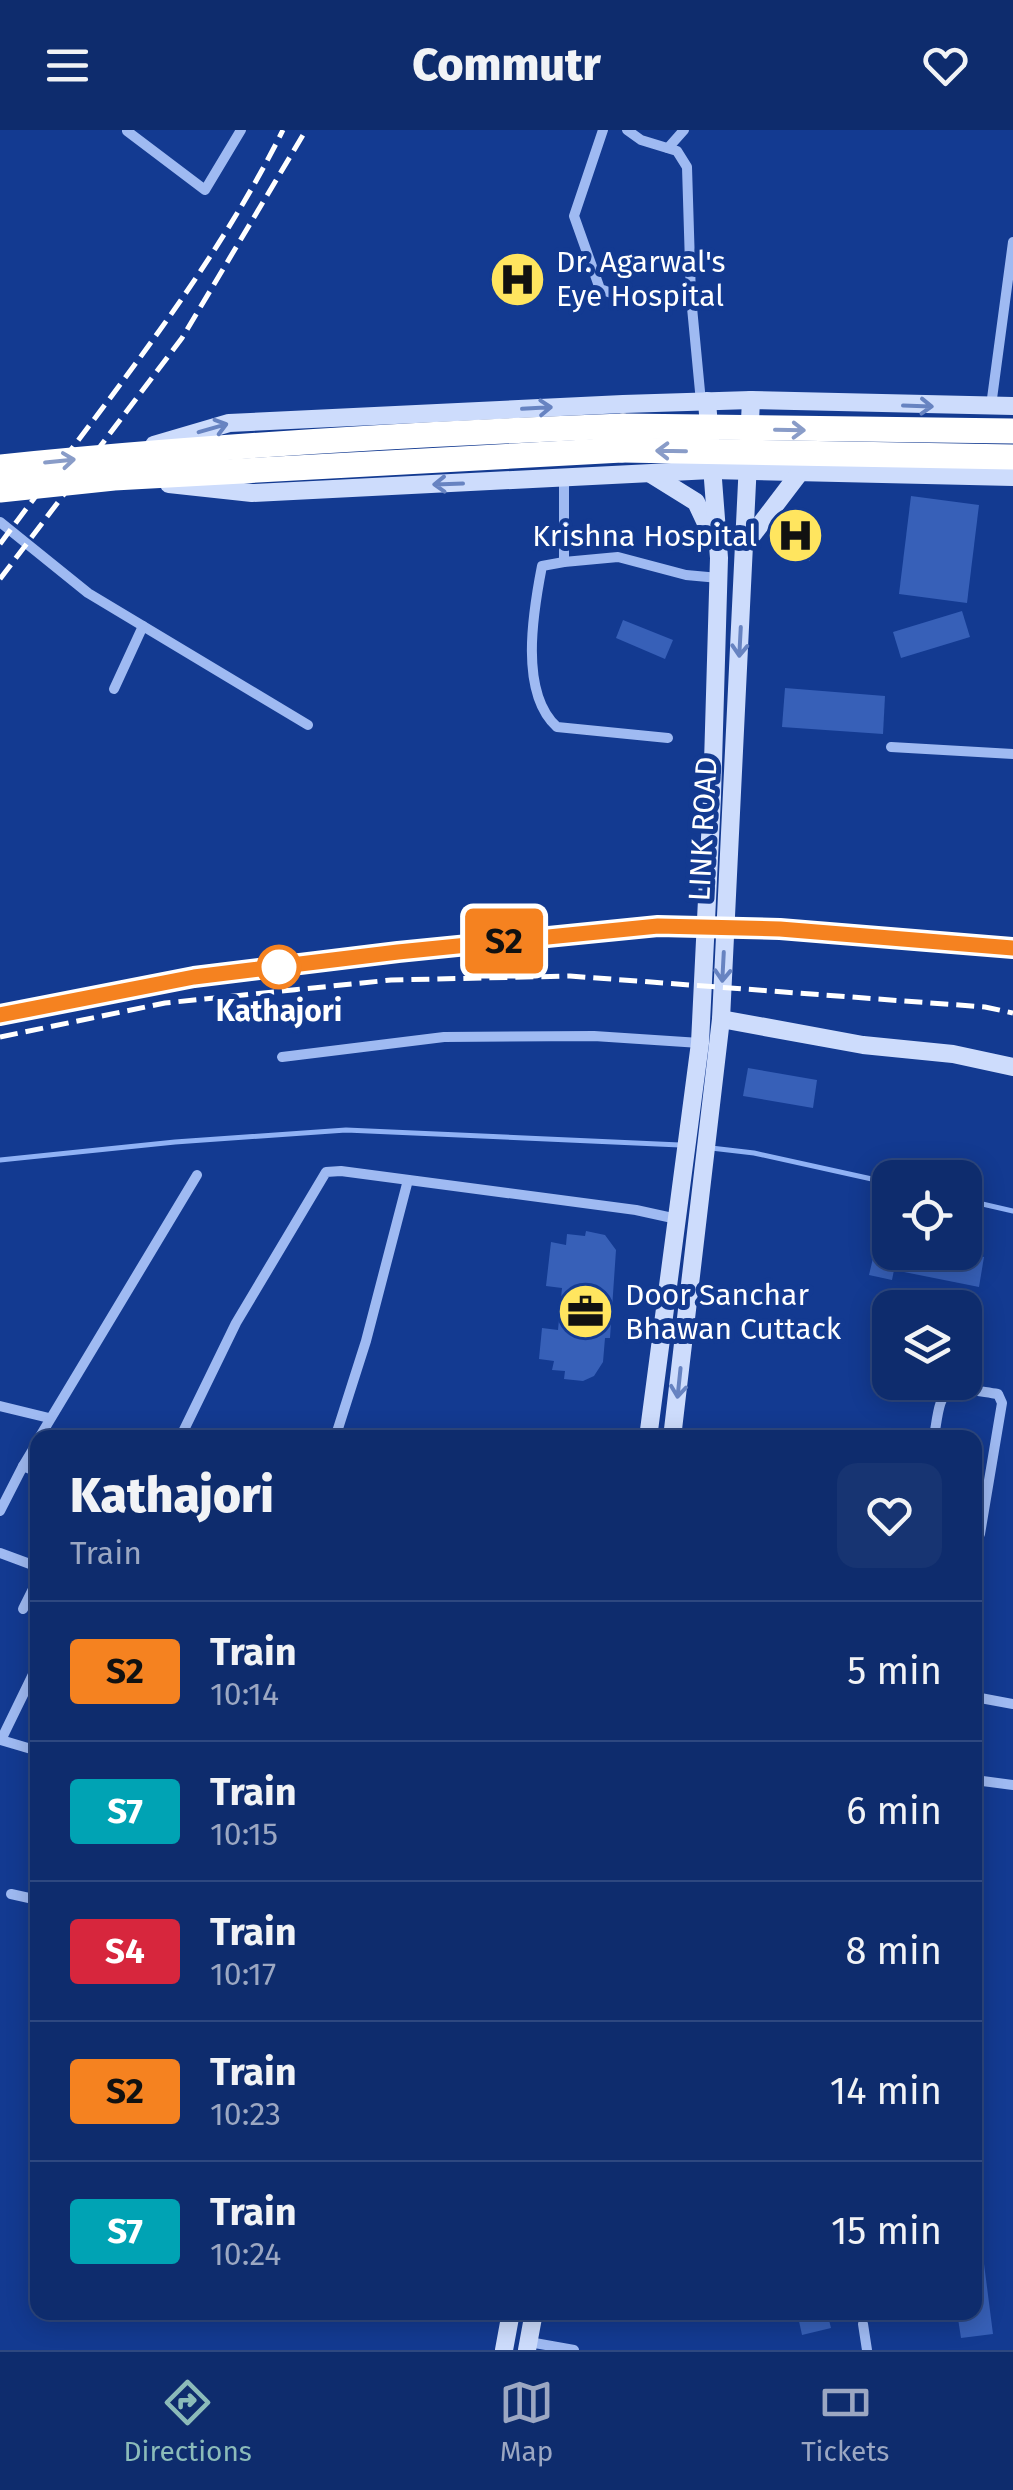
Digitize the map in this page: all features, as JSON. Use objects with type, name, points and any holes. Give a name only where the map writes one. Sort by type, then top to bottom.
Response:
[{"type":"highway","points":[[0,468],[117,467],[622,438],[1013,431]]},
{"type":"highway","points":[[622,438],[1013,456]]},
{"type":"highway","points":[[0,490],[117,467]]},
{"type":"main road","points":[[117,467],[229,423],[751,400],[1013,406]]},
{"type":"main road","name":"LINK ROAD","points":[[649,1430],[682,1177],[698,1130],[721,1020],[751,400]]},
{"type":"main road","name":"LINK ROAD","points":[[673,1430],[701,1182],[700,1043],[720,558],[704,402]]},
{"type":"main road","points":[[117,467],[252,492],[711,470],[1013,477]]},
{"type":"main road","points":[[745,545],[801,471]]},
{"type":"main road","points":[[650,473],[696,502],[720,558]]},
{"type":"main road","points":[[721,1020],[863,1046],[953,1054],[1013,1067]]},
{"type":"main road","points":[[504,2350],[510,2320]]},
{"type":"main road","points":[[528,2346],[533,2320]]},
{"type":"street","points":[[127,130],[205,190],[242,130]]},
{"type":"street","points":[[604,130],[574,216],[600,289],[620,296],[691,297]]},
{"type":"street","points":[[627,130],[642,140],[677,151],[687,167],[691,297],[704,402]]},
{"type":"street","points":[[668,148],[684,130]]},
{"type":"street","points":[[991,406],[1013,242]]},
{"type":"street","points":[[564,478],[564,562]]},
{"type":"street","points":[[0,522],[88,593],[308,725]]},
{"type":"street","points":[[668,738],[557,727],[543,715],[534,690],[532,628],[542,566],[618,557],[686,576],[719,578]]},
{"type":"street","points":[[114,689],[143,626]]},
{"type":"street","points":[[891,746],[1013,754]]},
{"type":"street","points":[[282,1057],[444,1037],[594,1036],[700,1043]]},
{"type":"street","points":[[184,1430],[236,1323],[326,1172],[341,1170],[677,1219]]},
{"type":"street","points":[[43,1430],[197,1175]]},
{"type":"street","points":[[338,1430],[366,1341],[408,1180]]},
{"type":"street","points":[[935,1430],[939,1400],[947,1390],[998,1394],[1002,1403],[982,1522]]},
{"type":"street","points":[[0,1406],[49,1418]]},
{"type":"street","points":[[0,1511],[30,1452]]},
{"type":"street","points":[[22,1466],[30,1469]]},
{"type":"street","points":[[0,1553],[30,1565]]},
{"type":"street","points":[[23,1609],[30,1595]]},
{"type":"street","points":[[30,1680],[0,1740],[30,1748]]},
{"type":"street","points":[[982,1699],[1013,1704]]},
{"type":"street","points":[[982,1781],[1013,1785]]},
{"type":"street","points":[[11,1894],[30,1898]]},
{"type":"street","points":[[863,2324],[867,2350]]},
{"type":"street","points":[[528,2346],[574,2350]]},
{"type":"building","points":[[911,496],[979,505],[967,603],[899,594]]},
{"type":"building","points":[[783,515],[814,518],[810,561],[778,558]]},
{"type":"building","points":[[962,611],[970,637],[901,658],[893,632]]},
{"type":"building","points":[[623,620],[673,640],[665,659],[616,638]]},
{"type":"building","points":[[785,688],[885,696],[883,734],[782,727]]},
{"type":"building","points":[[748,1068],[817,1080],[813,1108],[743,1096]]},
{"type":"building","name":"Door Sanchar Bhawan Cuttack","points":[[586,1231],[605,1235],[616,1250],[610,1338],[605,1338],[603,1362],[594,1376],[583,1381],[564,1379],[565,1371],[552,1370],[554,1361],[539,1359],[542,1328],[558,1330],[562,1288],[546,1286],[551,1242],[566,1245],[567,1234],[585,1236]]},
{"type":"building","points":[[872,1262],[872,1270],[894,1270],[892,1280],[869,1275]]},
{"type":"building","points":[[894,1270],[982,1270],[979,1287]]},
{"type":"building","points":[[982,2256],[993,2334],[961,2338],[958,2320],[982,2320]]},
{"type":"building","points":[[799,2320],[829,2320],[831,2328],[802,2335]]},
{"type":"waterway","points":[[0,1160],[346,1130],[680,1145]]},
{"type":"waterway","points":[[711,1148],[754,1153],[872,1179]]},
{"type":"waterway","points":[[982,1204],[1013,1211]]},
{"type":"railway","points":[[0,544],[187,291],[254,185],[283,130]]},
{"type":"railway","points":[[0,579],[182,338],[306,130]]},
{"type":"railway","points":[[0,1015],[194,977],[658,926],[780,929],[1013,948]]},
{"type":"railway","points":[[0,1037],[165,1003],[391,980],[570,976],[985,1007],[1013,1013]]},
{"type":"train","name":"S2","points":[[0,1015],[194,977],[658,926],[780,929],[1013,948]]},
{"type":"place","name":"Dr. Agarwal's Eye Hospital","points":[[517,279]]},
{"type":"place","name":"Krishna Hospital","points":[[796,536]]},
{"type":"place","name":"Kathajori","points":[[279,967]]},
{"type":"place","name":"Door Sanchar Bhawan Cuttack","points":[[586,1312]]}]
